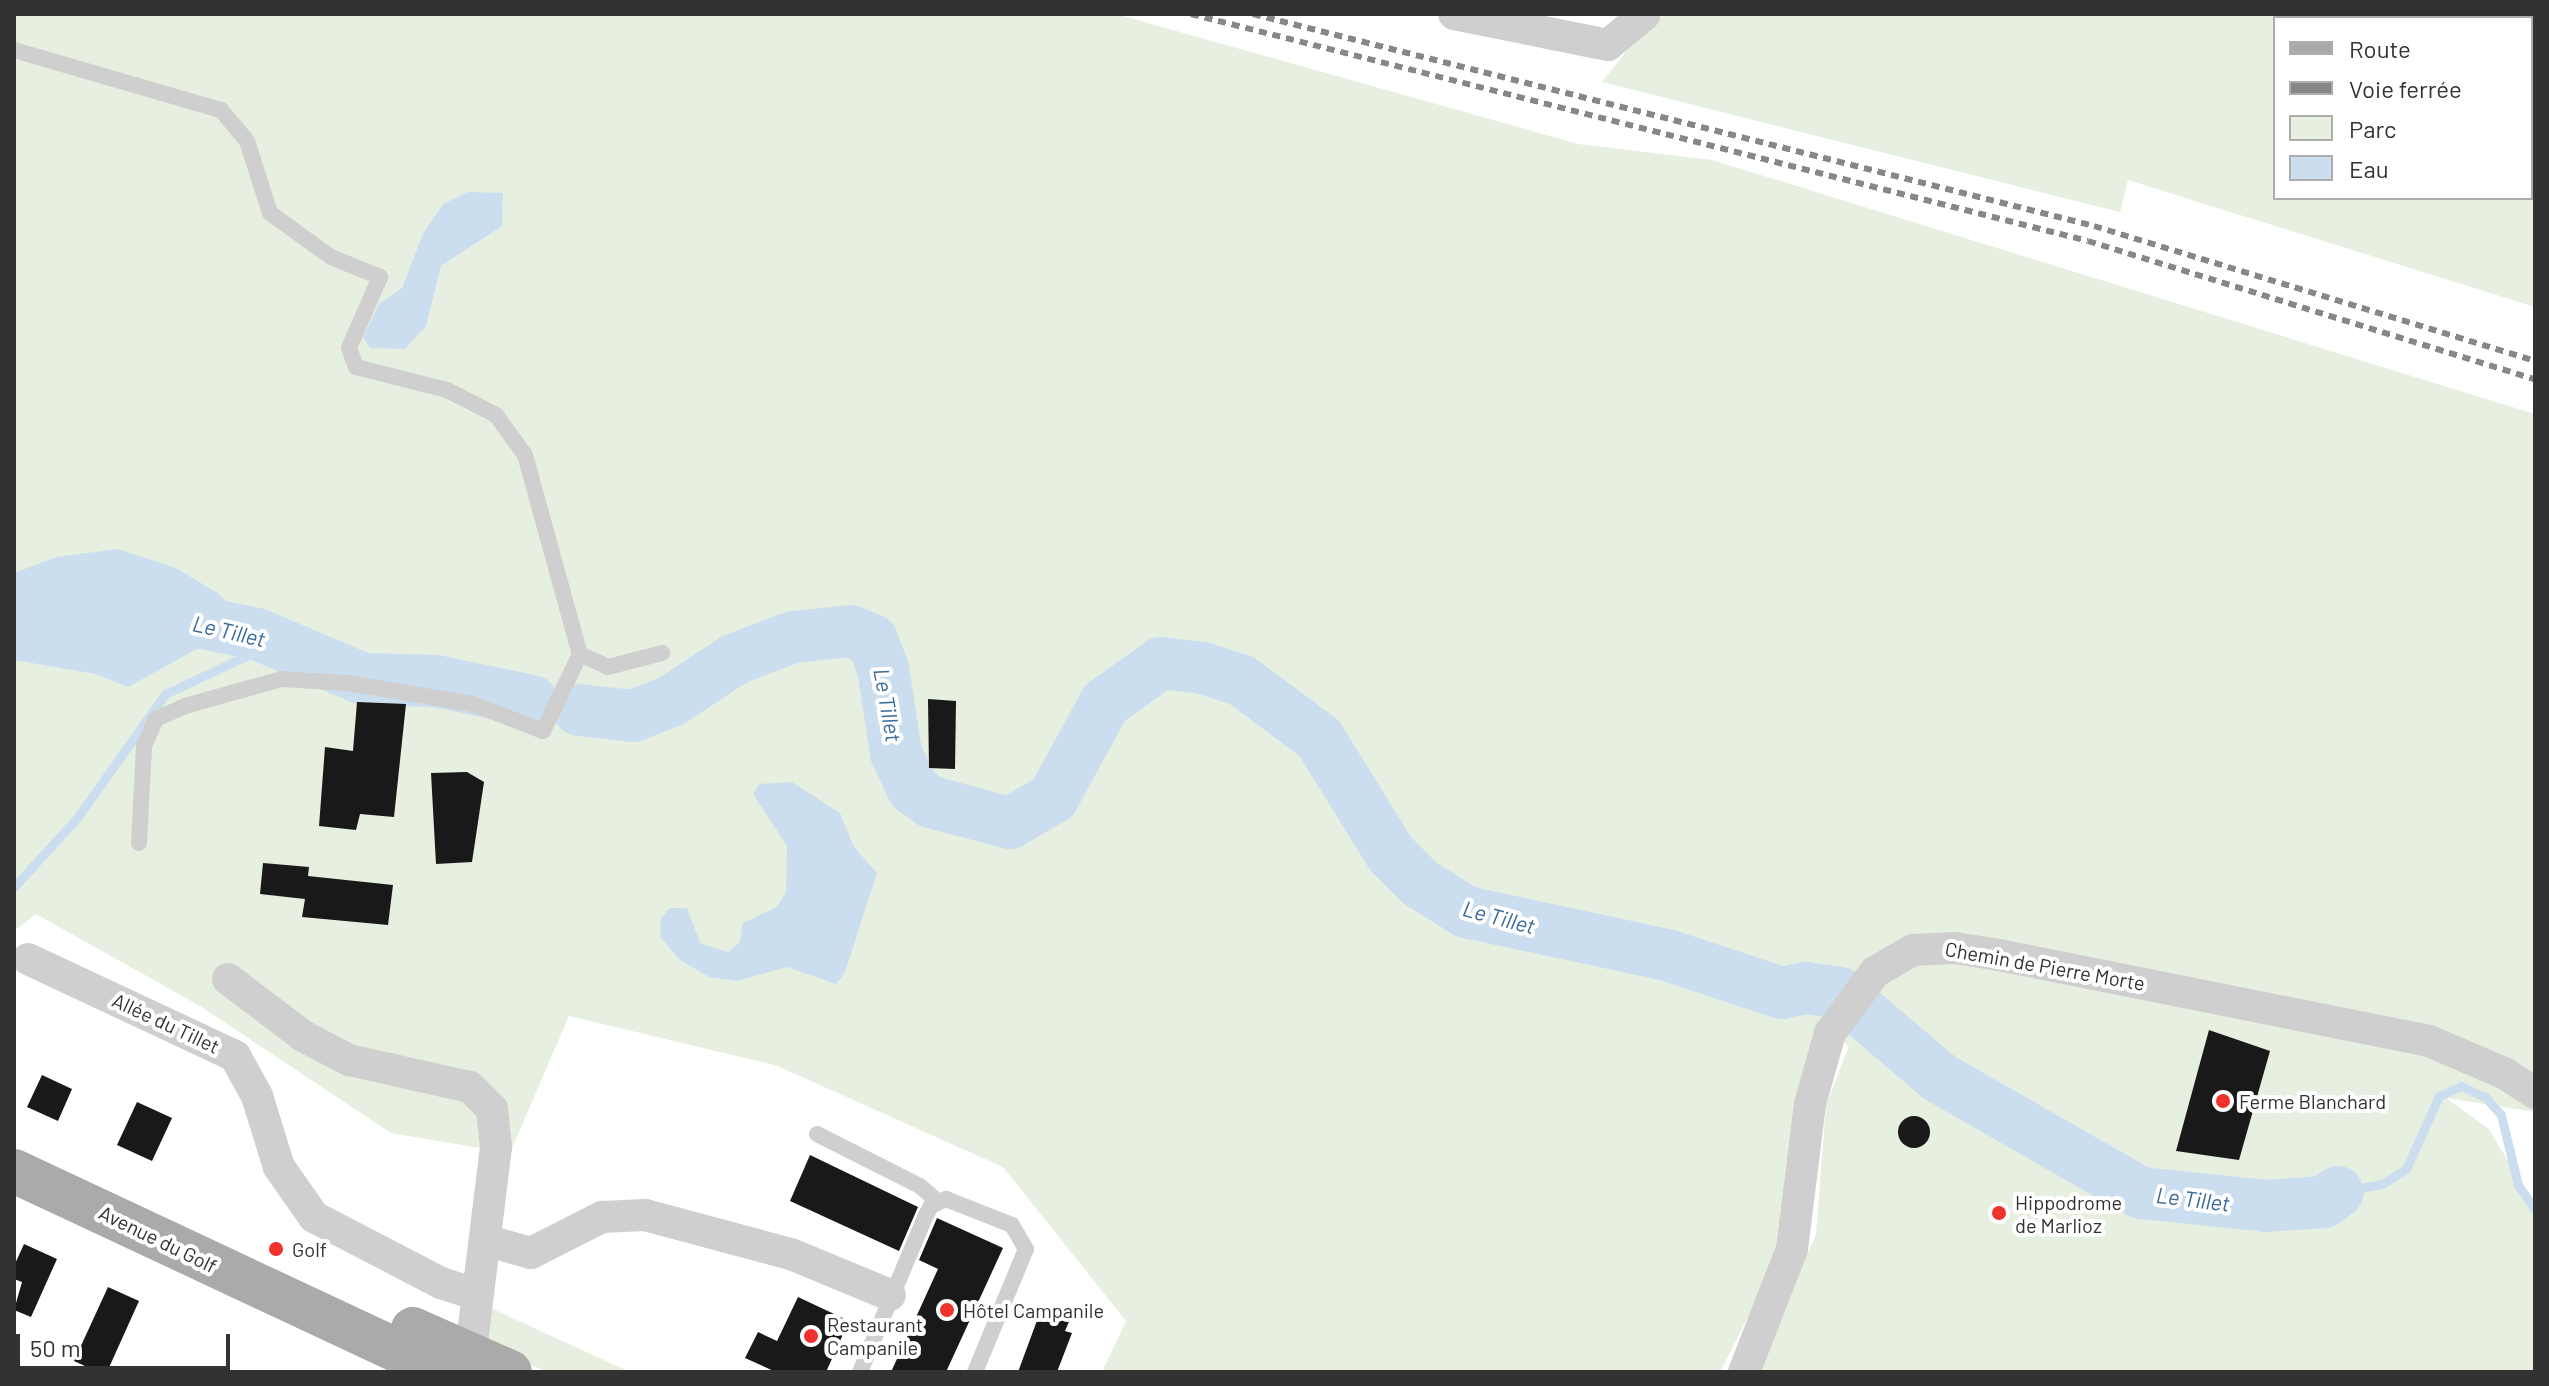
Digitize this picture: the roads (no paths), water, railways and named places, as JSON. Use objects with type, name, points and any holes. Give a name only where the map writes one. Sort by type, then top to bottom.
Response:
[{"type":"main road","name":"Avenue du Golf","points":[[21,1176],[134,1225],[280,1299],[444,1362]]},
{"type":"main road","points":[[134,1225],[287,1272],[444,1362],[510,1372]]},
{"type":"street","points":[[1454,14],[1608,45],[1645,14]]},
{"type":"street","name":"Chemin de Pierre Morte","points":[[1744,1372],[1792,1249],[1810,1104],[1830,1033],[1875,972],[1897,957],[1935,947],[1999,955],[2429,1041],[2491,1066],[2535,1093]]},
{"type":"street","name":"Allée du Tillet","points":[[28,959],[235,1056],[257,1096],[279,1167],[314,1217],[441,1283],[466,1291],[477,1284]]},
{"type":"street","points":[[228,979],[303,1036],[349,1060],[470,1087],[486,1099],[496,1147],[485,1240],[477,1284],[444,1362]]},
{"type":"street","points":[[485,1240],[531,1253],[602,1217],[645,1215],[816,1262],[890,1295]]},
{"type":"lane","points":[[14,50],[221,110],[247,141],[270,213],[331,257],[380,277],[349,348],[356,367],[447,390],[496,415],[525,455],[580,654],[543,731],[473,704],[334,682],[282,679],[185,706],[156,719],[144,746],[139,843]]},
{"type":"lane","points":[[580,654],[608,667],[662,653]]},
{"type":"lane","points":[[817,1134],[920,1186],[937,1201],[955,1200],[998,1217],[1020,1232],[1026,1249],[975,1372]]},
{"type":"lane","points":[[860,1372],[890,1295],[937,1201]]},
{"type":"water","points":[[468,192],[503,193],[502,226],[441,266],[426,326],[405,349],[370,348],[363,337],[379,304],[402,288],[423,234],[443,204]]},
{"type":"water","points":[[118,549],[176,568],[219,594],[257,634],[224,634],[128,687],[96,674],[14,660],[14,573],[56,557]]},
{"type":"water","points":[[792,782],[840,813],[854,847],[877,873],[845,972],[836,984],[787,967],[737,981],[709,977],[680,960],[660,937],[661,918],[670,908],[687,908],[700,943],[728,952],[740,942],[743,923],[777,907],[786,893],[787,846],[753,794],[759,784]]},
{"type":"waterway","name":"Le Tillet","points":[[188,620],[257,634],[363,679],[436,681],[532,701]]},
{"type":"waterway","name":"Le Tillet","points":[[579,710],[633,716],[673,700],[735,659],[793,637],[851,631],[872,640],[883,668],[896,753],[913,789],[931,802],[1010,823],[1053,798],[1105,703],[1161,663],[1203,668],[1241,680],[1319,738],[1391,854],[1420,883],[1466,912],[1667,955],[1782,993],[1806,988],[1840,993],[1940,1078],[2141,1193],[2266,1206],[2324,1202],[2338,1192]]},
{"type":"waterway","points":[[14,887],[77,818],[165,694],[276,642]]},
{"type":"waterway","name":"Le Tillet","points":[[2338,1192],[2382,1184],[2406,1169],[2439,1096],[2461,1086],[2485,1097],[2501,1115],[2518,1185],[2535,1209]]},
{"type":"railway","points":[[1191,14],[2088,241],[2535,379]]},
{"type":"railway","points":[[1253,14],[2094,226],[2535,361]]},
{"type":"place","name":"Ferme Blanchard","points":[[2223,1101]]},
{"type":"place","name":"Hippodrome de Marlioz","points":[[1999,1213]]},
{"type":"place","name":"Golf","points":[[276,1249]]},
{"type":"place","name":"Hôtel Campanile","points":[[947,1310]]},
{"type":"place","name":"Restaurant Campanile","points":[[811,1336]]}]
